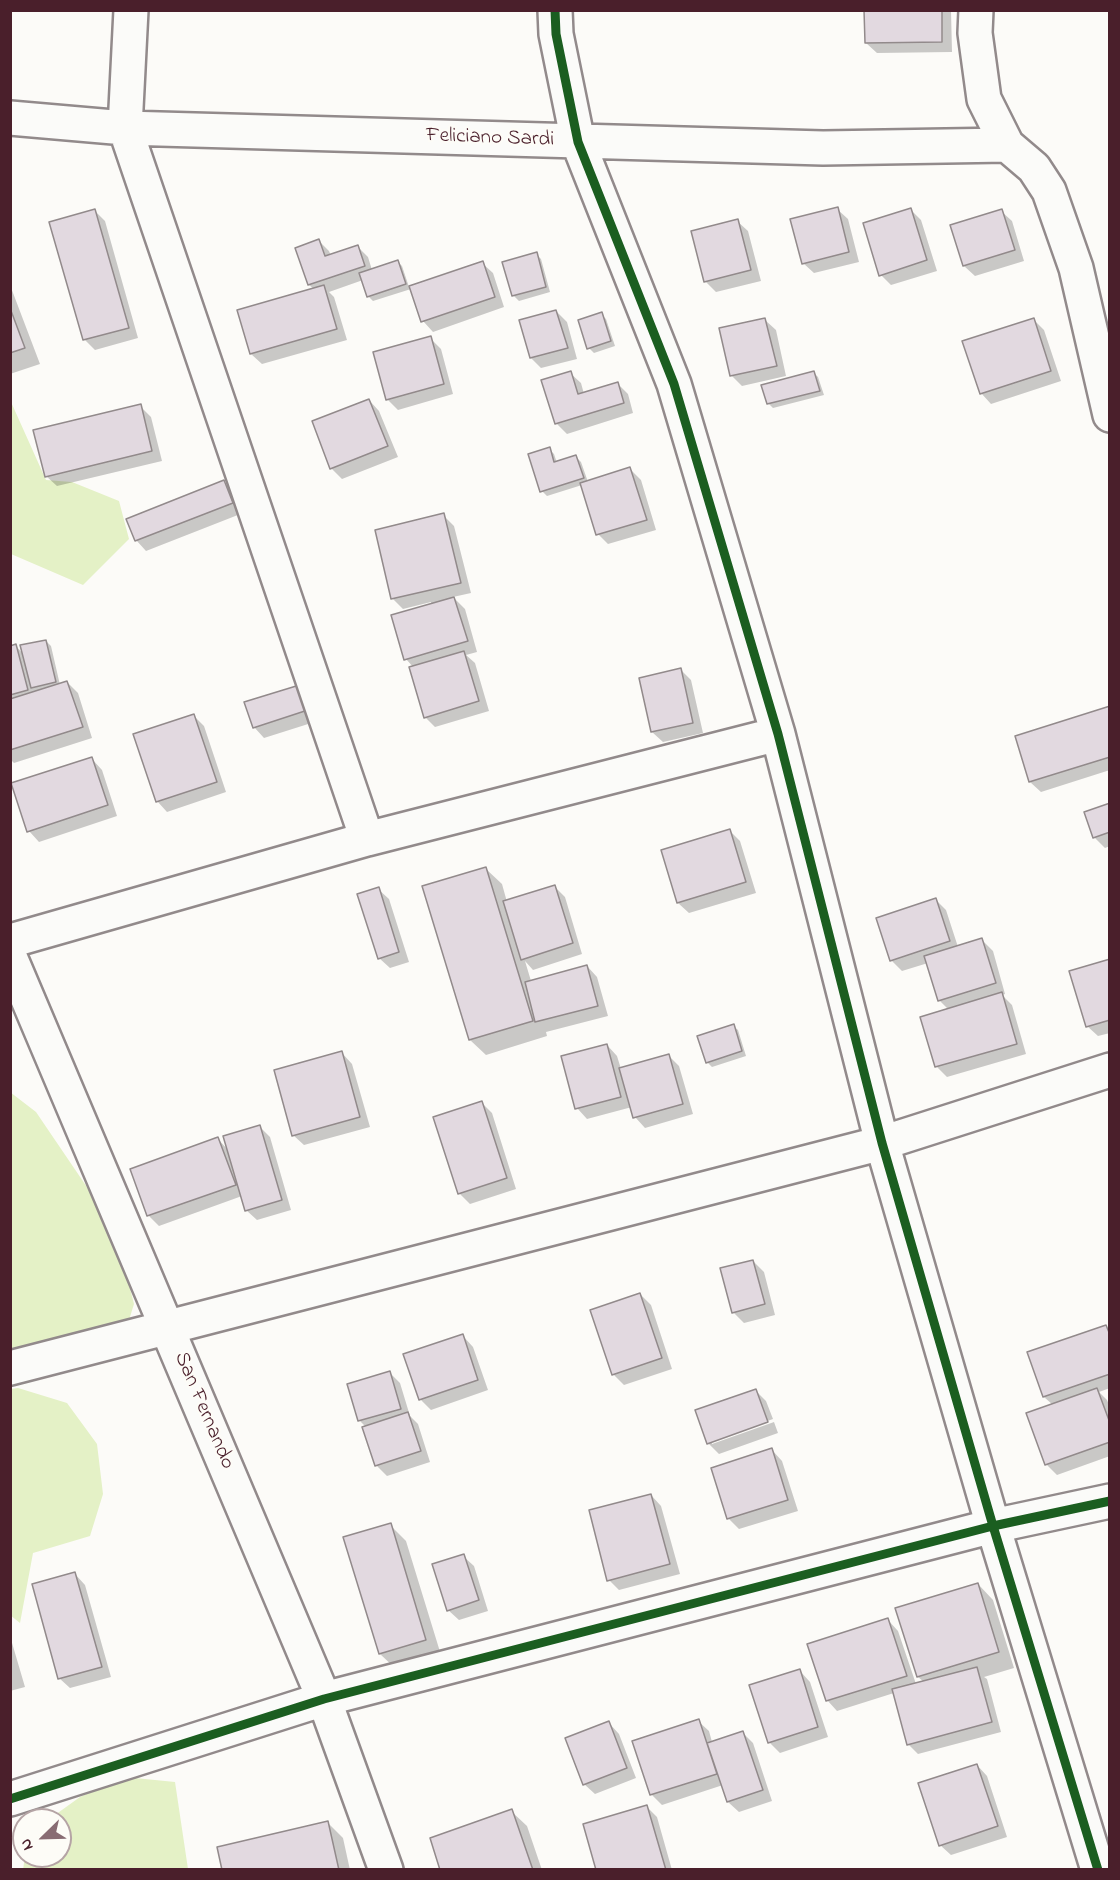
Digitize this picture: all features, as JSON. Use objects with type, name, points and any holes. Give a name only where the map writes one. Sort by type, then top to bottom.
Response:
[{"type":"street","points":[[131,10],[125,128],[367,838]]},
{"type":"street","points":[[555,10],[556,34],[578,142],[674,384],[778,734],[882,1143],[993,1526],[1098,1869]]},
{"type":"street","points":[[976,10],[975,33],[984,99],[1007,145],[1034,168],[1049,191],[1076,268],[1110,416]]},
{"type":"street","name":"Feliciano Sardi","points":[[10,118],[125,128],[578,142],[823,148],[1007,145]]},
{"type":"street","points":[[10,941],[367,838],[778,734]]},
{"type":"street","name":"San Fernando","points":[[10,957],[324,1699],[386,1869]]},
{"type":"street","points":[[10,1368],[882,1143],[1110,1070]]},
{"type":"street","points":[[10,1799],[324,1699],[993,1526],[1110,1501]]},
{"type":"green space","points":[[11,402],[46,480],[72,482],[119,501],[129,539],[83,585],[11,554]]},
{"type":"green space","points":[[10,1092],[36,1112],[93,1196],[113,1245],[124,1265],[134,1304],[129,1320],[117,1339],[56,1344],[42,1341],[11,1363]]},
{"type":"green space","points":[[18,1388],[67,1403],[97,1444],[103,1494],[90,1536],[33,1553],[20,1623],[10,1615],[10,1389]]},
{"type":"green space","points":[[125,1777],[175,1782],[188,1869],[23,1870],[23,1868],[72,1868],[72,1808],[65,1808],[80,1797]]},
{"type":"building","points":[[864,10],[942,10],[942,42],[865,43]]},
{"type":"building","points":[[838,207],[849,252],[802,264],[790,219]]},
{"type":"building","points":[[911,208],[927,260],[879,276],[863,223]]},
{"type":"building","points":[[95,209],[129,328],[83,340],[49,222]]},
{"type":"building","points":[[1002,209],[1015,250],[963,266],[950,225]]},
{"type":"building","points":[[738,219],[751,270],[704,282],[691,231]]},
{"type":"building","points":[[319,239],[325,256],[358,245],[365,266],[308,285],[295,248]]},
{"type":"building","points":[[537,252],[546,287],[512,296],[502,262]]},
{"type":"building","points":[[398,260],[406,284],[367,297],[359,273]]},
{"type":"building","points":[[483,261],[495,297],[421,322],[409,286]]},
{"type":"building","points":[[324,285],[337,329],[250,354],[237,310]]},
{"type":"building","points":[[10,308],[25,348],[10,353]]},
{"type":"building","points":[[556,310],[568,348],[530,358],[519,320]]},
{"type":"building","points":[[602,312],[611,341],[587,349],[578,320]]},
{"type":"building","points":[[765,318],[777,366],[730,376],[719,328]]},
{"type":"building","points":[[1034,318],[1051,371],[980,394],[962,341]]},
{"type":"building","points":[[431,336],[444,384],[386,400],[373,352]]},
{"type":"building","points":[[571,371],[578,394],[618,382],[624,403],[555,424],[541,380]]},
{"type":"building","points":[[814,371],[820,391],[767,404],[761,385]]},
{"type":"building","points":[[369,399],[388,446],[330,469],[312,421]]},
{"type":"building","points":[[141,404],[152,451],[45,477],[33,430]]},
{"type":"building","points":[[550,447],[554,462],[576,455],[584,478],[540,492],[528,454]]},
{"type":"building","points":[[630,467],[647,520],[596,535],[580,483]]},
{"type":"building","points":[[224,480],[233,503],[135,541],[126,519]]},
{"type":"building","points":[[444,513],[461,583],[391,599],[375,530]]},
{"type":"building","points":[[454,597],[468,641],[404,660],[391,615]]},
{"type":"building","points":[[46,640],[56,682],[31,688],[20,645]]},
{"type":"building","points":[[16,644],[28,690],[10,695],[10,646]]},
{"type":"building","points":[[464,651],[479,701],[424,718],[409,667]]},
{"type":"building","points":[[681,668],[693,723],[651,732],[639,678]]},
{"type":"building","points":[[67,681],[83,727],[10,750],[10,699]]},
{"type":"building","points":[[306,683],[314,708],[253,728],[244,702]]},
{"type":"building","points":[[1110,706],[1110,757],[1029,782],[1015,736]]},
{"type":"building","points":[[194,714],[217,782],[156,802],[133,734]]},
{"type":"building","points":[[92,757],[108,805],[27,832],[11,783]]},
{"type":"building","points":[[1110,803],[1110,832],[1093,838],[1084,812]]},
{"type":"building","points":[[730,829],[746,882],[677,903],[661,850]]},
{"type":"building","points":[[486,867],[533,1021],[469,1040],[422,886]]},
{"type":"building","points":[[555,885],[573,943],[521,960],[503,901]]},
{"type":"building","points":[[379,887],[399,952],[378,959],[357,894]]},
{"type":"building","points":[[936,898],[950,941],[890,961],[876,918]]},
{"type":"building","points":[[982,938],[996,983],[938,1001],[924,956]]},
{"type":"building","points":[[1110,959],[1110,1020],[1086,1027],[1069,971]]},
{"type":"building","points":[[587,965],[598,1006],[535,1022],[525,982]]},
{"type":"building","points":[[1002,992],[1017,1044],[935,1067],[920,1017]]},
{"type":"building","points":[[734,1024],[742,1051],[706,1063],[697,1036]]},
{"type":"building","points":[[607,1044],[621,1097],[575,1109],[561,1056]]},
{"type":"building","points":[[342,1051],[360,1117],[292,1136],[274,1070]]},
{"type":"building","points":[[669,1054],[683,1104],[633,1118],[619,1068]]},
{"type":"building","points":[[482,1101],[507,1178],[458,1194],[433,1117]]},
{"type":"building","points":[[260,1125],[282,1200],[245,1211],[223,1136]]},
{"type":"building","points":[[218,1137],[236,1185],[147,1216],[130,1169]]},
{"type":"building","points":[[753,1260],[765,1304],[732,1313],[720,1268]]},
{"type":"building","points":[[640,1293],[662,1358],[612,1375],[590,1310]]},
{"type":"building","points":[[1106,1325],[1110,1335],[1110,1374],[1043,1397],[1027,1352]]},
{"type":"building","points":[[463,1334],[478,1380],[419,1400],[403,1354]]},
{"type":"building","points":[[390,1371],[401,1409],[358,1421],[347,1384]]},
{"type":"building","points":[[1097,1388],[1110,1423],[1110,1442],[1045,1465],[1026,1413]]},
{"type":"building","points":[[756,1389],[768,1422],[707,1444],[695,1410]]},
{"type":"building","points":[[408,1412],[421,1451],[375,1466],[362,1427]]},
{"type":"building","points":[[772,1448],[788,1500],[727,1519],[711,1468]]},
{"type":"building","points":[[651,1494],[670,1564],[607,1581],[589,1510]]},
{"type":"building","points":[[391,1523],[426,1640],[379,1654],[343,1537]]},
{"type":"building","points":[[464,1554],[479,1600],[447,1611],[432,1564]]},
{"type":"building","points":[[75,1572],[102,1667],[58,1679],[32,1584]]},
{"type":"building","points":[[978,1583],[999,1652],[917,1677],[895,1608]]},
{"type":"building","points":[[888,1618],[907,1676],[826,1701],[807,1644]]},
{"type":"building","points":[[977,1667],[992,1722],[907,1745],[892,1689]]},
{"type":"building","points":[[800,1669],[818,1727],[768,1743],[749,1685]]},
{"type":"building","points":[[699,1719],[717,1774],[650,1795],[632,1741]]},
{"type":"building","points":[[609,1721],[627,1768],[583,1785],[565,1738]]},
{"type":"building","points":[[743,1731],[763,1790],[727,1802],[707,1743]]},
{"type":"building","points":[[977,1764],[998,1826],[939,1846],[918,1783]]},
{"type":"building","points":[[647,1805],[666,1870],[596,1870],[583,1824]]},
{"type":"building","points":[[512,1809],[533,1870],[440,1870],[430,1838]]},
{"type":"building","points":[[328,1821],[339,1870],[222,1870],[217,1847]]},
{"type":"cycle path","points":[[555,10],[556,34],[578,142],[674,384],[778,734],[882,1143],[993,1526],[1098,1870]]},
{"type":"cycle path","points":[[10,1799],[324,1699],[993,1526],[1110,1501]]}]
